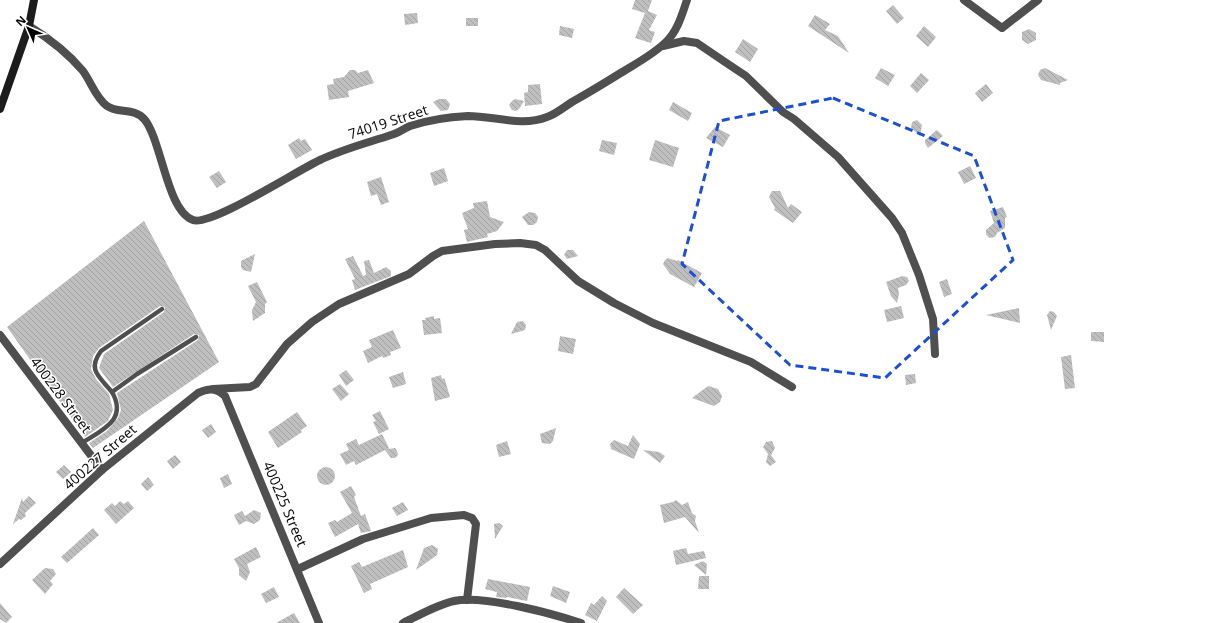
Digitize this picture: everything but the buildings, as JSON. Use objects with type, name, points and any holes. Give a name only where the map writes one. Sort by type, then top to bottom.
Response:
[{"type":"street","points":[[0,109],[29,26],[34,0]]},
{"type":"street","name":"74019 Street","points":[[29,26],[52,40],[74,61],[84,73],[102,101],[109,107],[136,113],[145,120],[153,136],[167,180],[178,206],[190,220],[198,221],[209,219],[325,158],[394,134],[411,126],[443,119],[467,116],[490,117],[522,122],[546,118],[642,61],[661,46],[673,33],[687,0]]},
{"type":"street","points":[[964,0],[1002,28],[1038,0]]},
{"type":"street","points":[[661,46],[684,41],[697,43],[746,76],[783,112],[794,119],[838,157],[892,218],[902,234],[919,275],[933,318],[934,354]]},
{"type":"street","name":"400227 Street","points":[[0,564],[102,470],[198,393],[213,389],[250,387],[256,384],[287,344],[312,322],[339,304],[409,274],[442,251],[495,244],[520,243],[536,245],[545,250],[578,281],[614,303],[653,323],[751,362],[792,387]]},
{"type":"street","name":"400228 Street","points":[[0,335],[102,470]]},
{"type":"street","name":"400225 Street","points":[[213,389],[219,390],[226,396],[319,623]]},
{"type":"street","points":[[298,569],[363,539],[431,518],[464,515],[472,518],[476,524],[467,600]]},
{"type":"street","points":[[403,623],[443,604],[467,600],[512,605],[581,623]]},
{"type":"lane","points":[[82,443],[106,427],[117,414],[117,401],[112,392],[96,372],[93,366],[95,359],[101,351],[162,309]]},
{"type":"lane","points":[[112,392],[137,374],[196,337]]},
{"type":"highlighted area","points":[[833,98],[974,156],[1013,260],[885,378],[790,365],[682,264],[719,121]]}]
